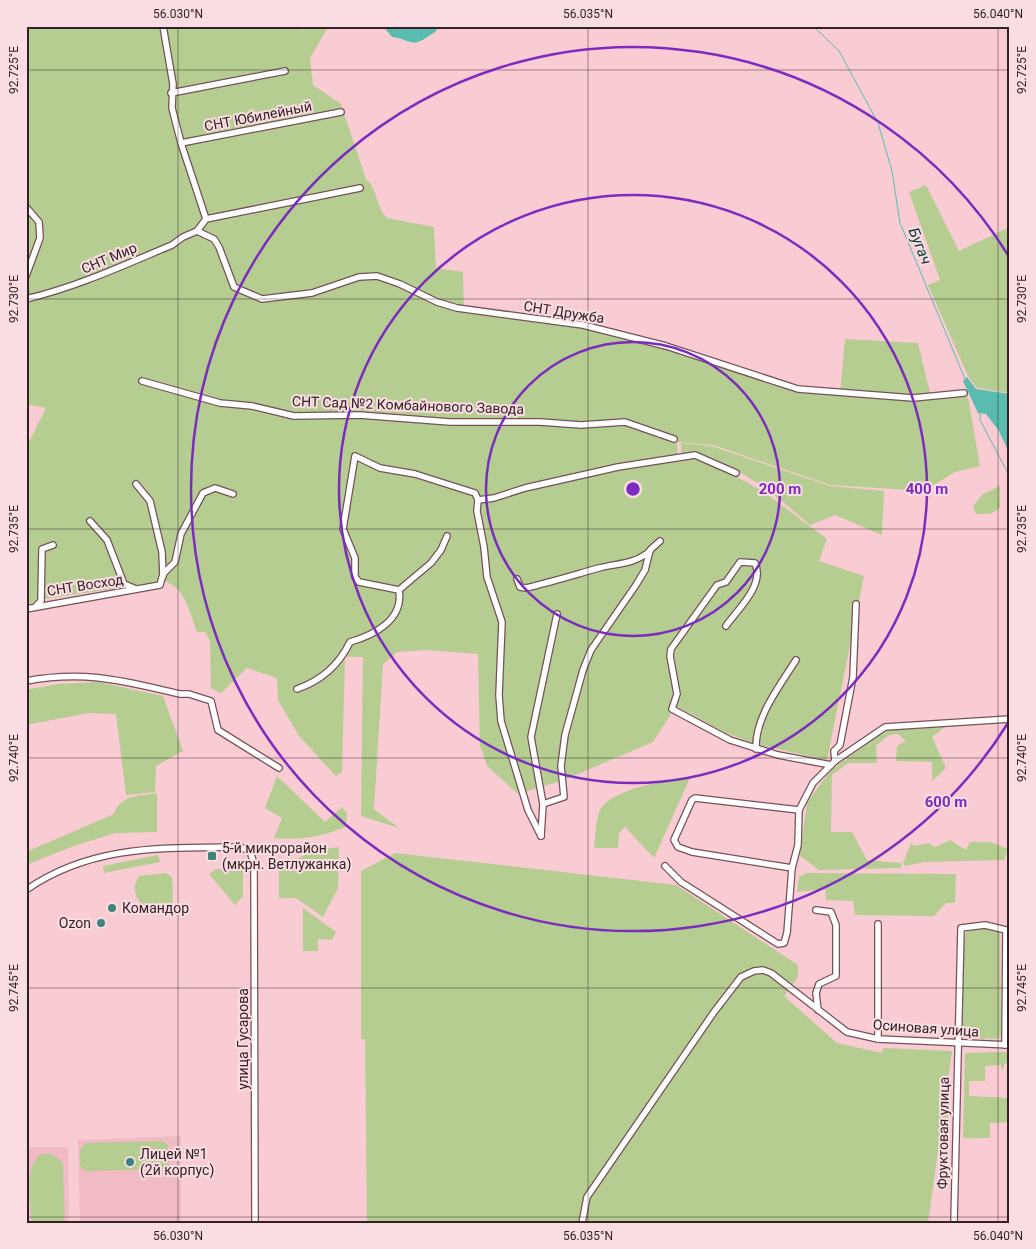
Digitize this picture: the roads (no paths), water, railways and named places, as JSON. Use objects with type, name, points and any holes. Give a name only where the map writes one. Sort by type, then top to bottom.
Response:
[{"type":"street","points":[[163,26],[171,67],[172,108],[181,143],[206,219]]},
{"type":"street","points":[[172,93],[285,71]]},
{"type":"street","name":"СНТ Юбилейный","points":[[181,143],[340,112]]},
{"type":"street","points":[[197,231],[206,219],[360,188]]},
{"type":"street","points":[[26,208],[39,222],[40,238],[26,276]]},
{"type":"street","name":"СНТ Мир","points":[[26,299],[57,292],[92,279],[172,245],[183,237],[197,231]]},
{"type":"street","name":"СНТ Дружба","points":[[197,231],[214,239],[219,247],[234,287],[262,299],[312,293],[359,277],[377,276],[400,284],[437,302],[457,308],[583,325],[666,346],[798,390],[913,398],[964,393]]},
{"type":"street","name":"СНТ Сад №2 Комбайнового Завода","points":[[142,381],[220,403],[252,406],[294,416],[359,415],[450,422],[540,422],[581,425],[625,422],[674,439]]},
{"type":"street","points":[[478,500],[494,498],[525,488],[618,467],[694,455],[736,473]]},
{"type":"street","points":[[399,590],[359,582],[355,576],[355,558],[343,528],[356,456],[380,468],[414,474],[475,493],[478,500],[477,511],[484,547],[487,577],[502,622],[499,694],[501,721],[528,810],[541,836],[543,804],[530,737],[557,614]]},
{"type":"street","points":[[136,484],[150,501],[162,552],[163,574]]},
{"type":"street","name":"СНТ Восход","points":[[26,609],[160,585],[163,574],[175,562],[181,534],[203,493],[215,488],[233,494]]},
{"type":"street","name":"СНТ Восход","points":[[90,521],[107,540],[124,584],[138,589]]},
{"type":"street","points":[[399,590],[432,563],[441,550],[447,536]]},
{"type":"street","points":[[517,579],[520,587],[526,588],[601,567],[628,564],[640,559],[660,541]]},
{"type":"street","name":"СНТ Восход","points":[[37,606],[41,600],[42,549],[53,545]]},
{"type":"street","points":[[543,804],[564,797],[561,766],[565,735],[584,670],[591,650],[645,570],[650,550]]},
{"type":"street","points":[[726,626],[756,582],[759,570],[755,562],[740,562],[726,582],[717,586],[671,649],[670,656],[677,694],[672,709],[730,740],[756,749],[833,763]]},
{"type":"street","points":[[297,689],[312,684],[342,659],[350,642],[370,636],[391,620],[399,607],[399,590]]},
{"type":"street","points":[[833,763],[834,751],[840,745],[854,678],[856,604]]},
{"type":"street","points":[[756,749],[756,733],[774,694],[796,660]]},
{"type":"street","points":[[26,681],[52,676],[103,677],[180,694],[189,694],[211,701],[218,730],[279,768]]},
{"type":"street","points":[[665,866],[681,882],[778,944],[784,943],[787,933],[792,868],[798,845],[799,810],[813,783],[833,763],[885,727],[1010,719]]},
{"type":"street","points":[[792,868],[692,852],[674,844],[674,840],[685,814],[695,798],[735,801],[799,810]]},
{"type":"street","name":"улица Гусарова","points":[[26,890],[61,870],[116,853],[142,848],[240,847],[250,851],[253,856],[256,1223]]},
{"type":"street","points":[[816,910],[831,912],[836,924],[836,976],[819,984],[816,993],[818,1010]]},
{"type":"street","points":[[878,924],[878,1039]]},
{"type":"street","name":"Фруктовая улица","points":[[954,1223],[961,928],[984,925],[1006,930],[1008,1045]]},
{"type":"street","name":"Осиновая улица","points":[[582,1223],[587,1197],[714,1012],[741,977],[754,971],[763,970],[771,973],[847,1032],[878,1039],[1008,1045]]},
{"type":"water","points":[[383,26],[439,26],[433,34],[413,43],[392,37]]},
{"type":"water","points":[[967,377],[976,389],[1010,394],[1010,455],[999,431],[986,414],[978,413],[963,381]]},
{"type":"waterway","points":[[556,26],[566,28],[583,26]]},
{"type":"waterway","name":"Бугач","points":[[813,26],[839,51],[878,123],[892,171],[900,223],[965,379]]},
{"type":"waterway","name":"Бугач","points":[[980,413],[980,420],[1010,477]]},
{"type":"place","name":"5-й микрорайон (мкрн. Ветлужанка)","points":[[212,856]]},
{"type":"place","name":"Командор","points":[[112,908]]},
{"type":"place","name":"Ozon","points":[[101,923]]},
{"type":"place","name":"Лицей №1 (2й корпус)","points":[[130,1162]]}]
